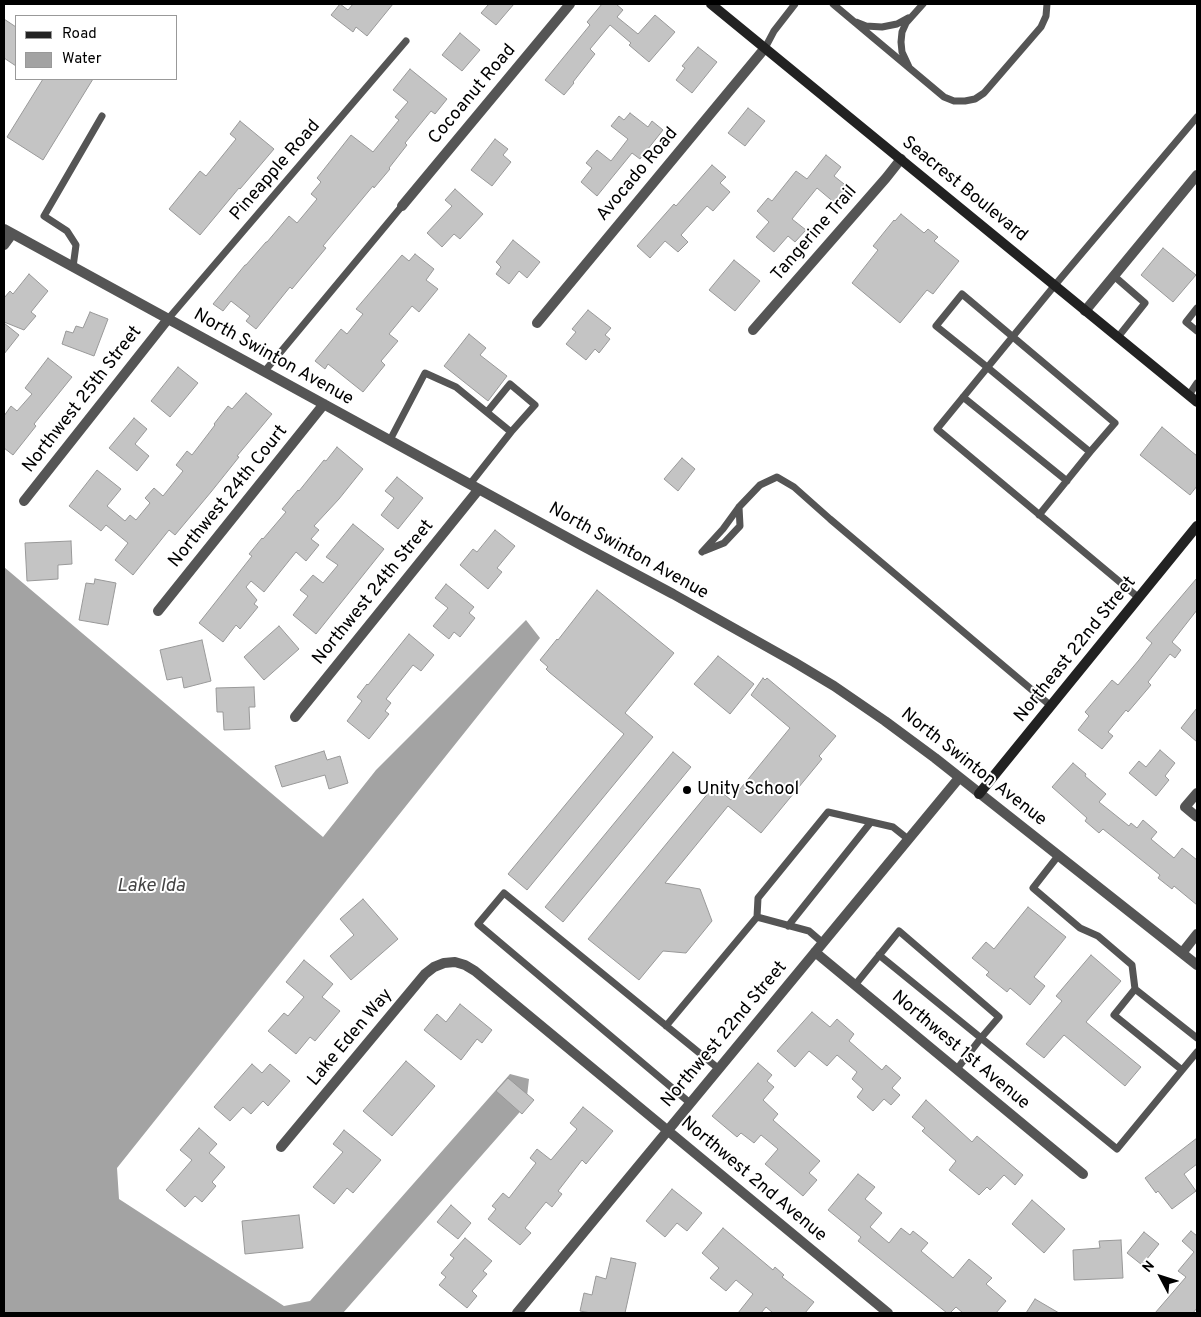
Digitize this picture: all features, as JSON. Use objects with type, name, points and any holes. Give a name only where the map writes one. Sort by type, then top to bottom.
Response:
[{"type":"street","name":"Cocoanut Road","points":[[402,206],[570,4]]},
{"type":"street","name":"Seacrest Boulevard","points":[[711,4],[1197,402]]},
{"type":"street","name":"Avocado Road","points":[[537,323],[765,48]]},
{"type":"street","name":"Tangerine Trail","points":[[753,330],[901,159]]},
{"type":"street","points":[[1086,311],[1197,175]]},
{"type":"street","name":"North Swinton Avenue","points":[[8,231],[673,594],[810,671],[885,721],[1197,966]]},
{"type":"street","points":[[4,244],[8,231]]},
{"type":"street","name":"Northwest 25th Street","points":[[24,501],[168,319]]},
{"type":"street","name":"Northwest 24th Court","points":[[158,611],[324,404]]},
{"type":"street","name":"Northwest 24th Street","points":[[295,717],[474,487]]},
{"type":"street","name":"Northeast 22nd Street","points":[[979,794],[1197,526]]},
{"type":"street","name":"Northwest 22nd Street","points":[[521,1312],[690,1103],[959,778]]},
{"type":"street","points":[[1197,793],[1185,807],[1197,817]]},
{"type":"street","points":[[1182,953],[1197,934]]},
{"type":"street","name":"Northwest 1st Avenue","points":[[815,952],[1083,1174]]},
{"type":"street","name":"Northwest 2nd Avenue","points":[[455,962],[475,971],[888,1313]]},
{"type":"street","name":"Lake Eden Way","points":[[281,1147],[425,974],[434,967],[444,963],[455,962]]},
{"type":"lane","points":[[765,48],[774,31],[795,4]]},
{"type":"lane","points":[[832,4],[910,70],[944,97],[954,101],[975,99],[984,93],[1041,27],[1046,16],[1047,4]]},
{"type":"lane","points":[[910,70],[900,42],[906,23],[923,4]]},
{"type":"lane","points":[[851,20],[866,26],[882,27],[897,24],[911,17]]},
{"type":"lane","name":"Pineapple Road","points":[[168,319],[406,41]]},
{"type":"lane","points":[[73,267],[76,245],[67,231],[44,216],[102,116]]},
{"type":"lane","points":[[1139,598],[937,429],[1055,285],[1197,117]]},
{"type":"lane","points":[[264,372],[402,206]]},
{"type":"lane","points":[[1114,276],[1145,303],[1118,337]]},
{"type":"lane","points":[[1039,515],[1115,423],[962,294],[936,326],[1090,452]]},
{"type":"lane","points":[[1197,308],[1186,322],[1197,331]]},
{"type":"lane","points":[[390,440],[425,373],[456,387],[511,432]]},
{"type":"lane","points":[[1189,395],[1197,383]]},
{"type":"lane","points":[[474,487],[511,432],[535,406],[510,384],[487,412]]},
{"type":"lane","points":[[963,396],[1067,481]]},
{"type":"lane","points":[[739,506],[740,526],[724,544],[702,552],[723,529],[739,506],[760,485],[777,477],[794,487],[1051,706]]},
{"type":"lane","points":[[666,1026],[757,917],[758,898],[828,812],[893,827],[908,840]]},
{"type":"lane","points":[[788,926],[871,822]]},
{"type":"lane","points":[[1058,856],[1033,888],[1080,928],[1098,936],[1132,965],[1135,989],[1197,1038]]},
{"type":"lane","points":[[690,1103],[478,924],[504,893],[719,1069]]},
{"type":"lane","points":[[757,917],[809,931],[823,943]]},
{"type":"lane","points":[[855,985],[899,931],[999,1017],[956,1069]]},
{"type":"lane","points":[[879,955],[1116,1149],[1197,1052]]},
{"type":"lane","points":[[1135,989],[1114,1015],[1182,1070]]},
{"type":"water","name":"Lake Ida","points":[[4,567],[323,837],[376,770],[526,620],[540,638],[117,1168],[119,1199],[284,1306],[310,1301],[510,1074],[529,1079],[526,1105],[343,1313],[4,1313]]},
{"type":"building","points":[[340,4],[348,10],[353,4],[393,4],[367,36],[356,27],[353,32],[331,15]]},
{"type":"building","points":[[489,4],[514,4],[496,25],[481,13]]},
{"type":"building","points":[[602,4],[616,4],[623,10],[617,17],[638,34],[655,15],[675,32],[649,62],[610,25],[590,49],[595,54],[564,95],[545,80],[590,25],[587,22]]},
{"type":"building","points":[[4,19],[15,26],[15,65],[4,58]]},
{"type":"building","points":[[460,33],[480,50],[462,71],[442,55]]},
{"type":"building","points":[[698,47],[717,62],[692,93],[676,80],[685,68],[682,66]]},
{"type":"building","points":[[410,69],[447,99],[435,114],[431,111],[405,143],[407,145],[390,169],[374,188],[373,186],[323,246],[326,248],[292,289],[290,287],[256,329],[246,321],[250,316],[231,301],[223,311],[213,304],[289,216],[297,223],[317,199],[311,194],[321,182],[317,178],[351,135],[373,152],[399,120],[395,117],[408,102],[393,90]]},
{"type":"building","points":[[42,80],[92,80],[43,160],[7,137]]},
{"type":"building","points":[[748,108],[765,121],[745,146],[728,133]]},
{"type":"building","points":[[630,113],[648,127],[652,121],[663,130],[640,159],[632,153],[597,196],[581,182],[592,168],[586,163],[597,150],[611,161],[628,139],[611,126],[619,116],[624,120]]},
{"type":"building","points":[[240,121],[274,149],[200,235],[169,209],[200,171],[206,176],[236,139],[230,134]]},
{"type":"building","points":[[495,139],[508,149],[503,155],[511,162],[492,186],[471,170]]},
{"type":"building","points":[[826,155],[841,167],[834,176],[849,188],[836,204],[817,188],[792,219],[806,230],[795,242],[788,236],[774,252],[756,237],[769,222],[757,211],[768,198],[772,201],[796,171],[807,179]]},
{"type":"building","points":[[712,165],[726,177],[720,183],[730,192],[713,211],[707,206],[681,235],[688,242],[678,252],[665,241],[650,258],[637,246]]},
{"type":"building","points":[[455,189],[483,214],[460,239],[454,234],[442,247],[427,233],[452,206],[445,200]]},
{"type":"building","points":[[901,214],[924,233],[928,229],[938,237],[934,241],[959,261],[933,294],[927,290],[900,323],[852,283],[878,250],[873,246]]},
{"type":"building","points":[[513,240],[540,262],[527,278],[519,271],[509,284],[496,274],[501,267],[496,262]]},
{"type":"building","points":[[1163,248],[1196,275],[1173,302],[1141,275]]},
{"type":"building","points":[[415,254],[434,269],[426,280],[438,289],[419,312],[412,306],[389,334],[398,341],[381,361],[385,365],[363,392],[328,364],[325,369],[315,361],[341,329],[347,334],[363,314],[356,309],[402,255],[409,261]]},
{"type":"building","points":[[734,260],[760,281],[735,311],[709,290]]},
{"type":"building","points":[[29,274],[48,291],[31,312],[36,316],[24,330],[4,322],[4,298],[10,291],[13,294]]},
{"type":"building","points":[[588,310],[611,328],[605,335],[610,339],[599,353],[595,349],[586,360],[566,344],[576,332],[572,329]]},
{"type":"building","points":[[90,312],[108,319],[94,356],[62,344],[66,331],[73,333],[76,326],[83,328]]},
{"type":"building","points":[[4,323],[19,335],[4,354]]},
{"type":"building","points":[[469,334],[486,348],[480,355],[507,376],[488,401],[444,366]]},
{"type":"building","points":[[48,358],[72,377],[34,424],[36,426],[13,455],[4,448],[4,416],[11,406],[17,411],[32,394],[25,388]]},
{"type":"building","points":[[178,367],[198,383],[170,417],[151,401]]},
{"type":"building","points":[[246,393],[272,414],[175,535],[169,530],[133,575],[115,560],[128,543],[106,525],[101,531],[69,506],[97,470],[121,489],[107,506],[125,521],[130,515],[136,520],[150,503],[145,498],[154,488],[163,496],[183,471],[176,465],[187,451],[192,455],[228,406],[232,409]]},
{"type":"building","points":[[134,418],[147,429],[135,444],[149,456],[137,471],[109,448]]},
{"type":"building","points":[[1162,427],[1197,456],[1197,486],[1190,495],[1140,455]]},
{"type":"building","points":[[337,447],[363,469],[314,526],[319,530],[311,539],[319,545],[306,561],[296,552],[264,592],[251,581],[246,587],[257,600],[254,604],[258,607],[240,629],[236,625],[223,642],[199,623],[252,556],[249,554],[286,512],[282,509]]},
{"type":"building","points":[[682,458],[695,469],[678,491],[664,479]]},
{"type":"building","points":[[397,477],[423,498],[398,529],[381,515],[394,498],[385,491]]},
{"type":"building","points":[[353,524],[384,549],[316,634],[293,615],[308,596],[300,590],[313,575],[323,583],[338,565],[326,557]]},
{"type":"building","points":[[495,530],[515,546],[497,568],[502,572],[488,589],[460,565],[473,549],[477,552]]},
{"type":"building","points":[[71,541],[72,564],[58,565],[58,579],[27,581],[25,543]]},
{"type":"building","points":[[1197,578],[1197,610],[1172,642],[1181,650],[1175,658],[1170,654],[1148,682],[1151,685],[1128,712],[1126,710],[1108,732],[1113,736],[1102,749],[1078,730],[1089,716],[1085,712],[1112,680],[1118,685],[1139,660],[1152,643],[1146,638]]},
{"type":"building","points":[[95,579],[116,583],[108,625],[79,620],[86,583],[94,584]]},
{"type":"building","points":[[446,584],[474,607],[469,613],[475,618],[460,637],[454,632],[449,639],[433,626],[448,608],[435,598]]},
{"type":"building","points":[[597,590],[674,653],[625,713],[653,737],[527,890],[508,874],[624,734],[549,672],[546,669],[548,667],[540,660]]},
{"type":"building","points":[[279,626],[299,649],[264,680],[244,657]]},
{"type":"building","points":[[409,634],[434,655],[421,671],[413,665],[386,699],[391,703],[385,711],[389,714],[369,739],[347,721],[362,701],[357,697]]},
{"type":"building","points":[[202,640],[211,681],[184,688],[182,677],[167,680],[160,650]]},
{"type":"building","points":[[718,656],[754,684],[730,714],[694,684]]},
{"type":"building","points":[[763,678],[765,680],[767,678],[836,736],[819,756],[822,759],[761,833],[728,806],[665,883],[700,889],[712,921],[686,953],[663,951],[639,980],[588,939],[714,786],[731,800],[790,728],[751,695]]},
{"type":"building","points":[[254,687],[255,707],[249,707],[250,729],[224,730],[223,712],[217,712],[216,688]]},
{"type":"building","points":[[1197,708],[1197,742],[1181,728]]},
{"type":"building","points":[[1160,750],[1175,763],[1165,776],[1169,780],[1156,796],[1129,773],[1139,761],[1146,767]]},
{"type":"building","points":[[324,751],[327,760],[340,756],[348,783],[329,789],[325,775],[282,787],[275,766]]},
{"type":"building","points":[[673,752],[691,767],[563,922],[545,907]]},
{"type":"building","points":[[1073,763],[1106,794],[1099,802],[1129,826],[1131,823],[1137,828],[1143,820],[1157,832],[1151,839],[1174,858],[1182,848],[1197,860],[1197,905],[1174,886],[1172,889],[1158,878],[1160,875],[1103,829],[1099,833],[1085,821],[1087,818],[1052,787]]},
{"type":"building","points":[[363,899],[398,939],[351,980],[330,956],[354,935],[340,919]]},
{"type":"building","points":[[1028,907],[1066,937],[1034,977],[1045,986],[1030,1005],[1010,988],[1007,992],[986,975],[989,972],[972,958],[986,942],[994,949]]},
{"type":"building","points":[[1091,955],[1121,981],[1086,1022],[1141,1067],[1125,1086],[1064,1035],[1044,1058],[1026,1044],[1062,1001],[1056,996]]},
{"type":"building","points":[[304,960],[333,984],[322,997],[340,1011],[315,1041],[310,1037],[296,1054],[268,1031],[284,1013],[288,1016],[304,997],[286,982]]},
{"type":"building","points":[[460,1004],[492,1030],[482,1043],[477,1039],[461,1060],[424,1030],[437,1014],[446,1022]]},
{"type":"building","points":[[812,1012],[830,1027],[837,1019],[854,1034],[849,1041],[882,1070],[886,1065],[901,1078],[892,1088],[900,1095],[891,1105],[884,1099],[873,1111],[857,1097],[863,1089],[852,1079],[857,1072],[837,1055],[827,1066],[809,1051],[795,1067],[777,1051]]},
{"type":"building","points":[[406,1061],[435,1086],[392,1136],[363,1111]]},
{"type":"building","points":[[758,1063],[772,1075],[767,1081],[774,1087],[763,1100],[778,1114],[773,1120],[820,1161],[809,1173],[817,1180],[803,1196],[765,1164],[778,1149],[761,1135],[754,1143],[741,1133],[737,1137],[712,1116]]},
{"type":"building","points":[[252,1064],[262,1073],[270,1064],[290,1081],[268,1106],[263,1101],[251,1114],[243,1107],[230,1121],[214,1107]]},
{"type":"building","points":[[508,1078],[534,1100],[522,1114],[496,1091]]},
{"type":"building","points":[[926,1100],[972,1142],[977,1136],[1023,1175],[1015,1185],[1004,1175],[990,1190],[987,1187],[979,1195],[949,1170],[956,1161],[922,1131],[925,1128],[912,1117]]},
{"type":"building","points":[[583,1107],[613,1131],[586,1164],[582,1160],[558,1191],[562,1194],[552,1207],[546,1202],[525,1228],[531,1233],[520,1245],[488,1219],[496,1209],[492,1206],[503,1193],[509,1198],[536,1163],[530,1158],[537,1149],[551,1160],[577,1129],[570,1123]]},
{"type":"building","points":[[199,1128],[217,1144],[209,1153],[225,1167],[212,1182],[216,1186],[202,1202],[195,1196],[185,1207],[166,1190],[192,1160],[180,1150]]},
{"type":"building","points":[[344,1130],[381,1160],[353,1193],[347,1188],[334,1204],[313,1187],[343,1152],[333,1144]]},
{"type":"building","points":[[1197,1138],[1197,1164],[1184,1174],[1196,1191],[1172,1209],[1158,1191],[1156,1193],[1145,1178]]},
{"type":"building","points":[[858,1174],[875,1187],[865,1199],[882,1213],[870,1227],[889,1243],[901,1228],[910,1235],[913,1231],[928,1243],[921,1251],[953,1278],[969,1259],[992,1278],[986,1284],[1006,1301],[996,1313],[963,1313],[956,1307],[950,1313],[947,1313],[858,1241],[861,1237],[828,1210]]},
{"type":"building","points":[[672,1189],[702,1213],[687,1231],[677,1223],[665,1237],[646,1221]]},
{"type":"building","points":[[1032,1200],[1065,1229],[1044,1253],[1012,1224]]},
{"type":"building","points":[[451,1205],[471,1223],[458,1239],[437,1222]]},
{"type":"building","points":[[299,1215],[303,1248],[245,1254],[242,1221]]},
{"type":"building","points":[[723,1228],[773,1270],[775,1267],[784,1275],[782,1277],[814,1302],[805,1313],[773,1313],[766,1307],[761,1313],[738,1313],[753,1294],[736,1280],[726,1291],[710,1278],[719,1268],[702,1253]]},
{"type":"building","points":[[1191,1231],[1197,1236],[1197,1308],[1193,1313],[1155,1313],[1186,1277],[1178,1271],[1194,1252],[1182,1241]]},
{"type":"building","points":[[1144,1232],[1159,1244],[1142,1265],[1127,1253]]},
{"type":"building","points":[[465,1238],[492,1261],[483,1271],[487,1274],[472,1291],[477,1296],[467,1308],[439,1285],[446,1277],[441,1273],[454,1258],[450,1255]]},
{"type":"building","points":[[1121,1240],[1123,1278],[1074,1280],[1073,1250],[1100,1248],[1099,1241]]},
{"type":"building","points":[[611,1258],[636,1263],[625,1313],[591,1313],[580,1311],[584,1293],[592,1295],[596,1276],[606,1279]]},
{"type":"building","points":[[1035,1299],[1059,1313],[1026,1313]]},
{"type":"place","name":"Unity School","points":[[687,790]]}]
